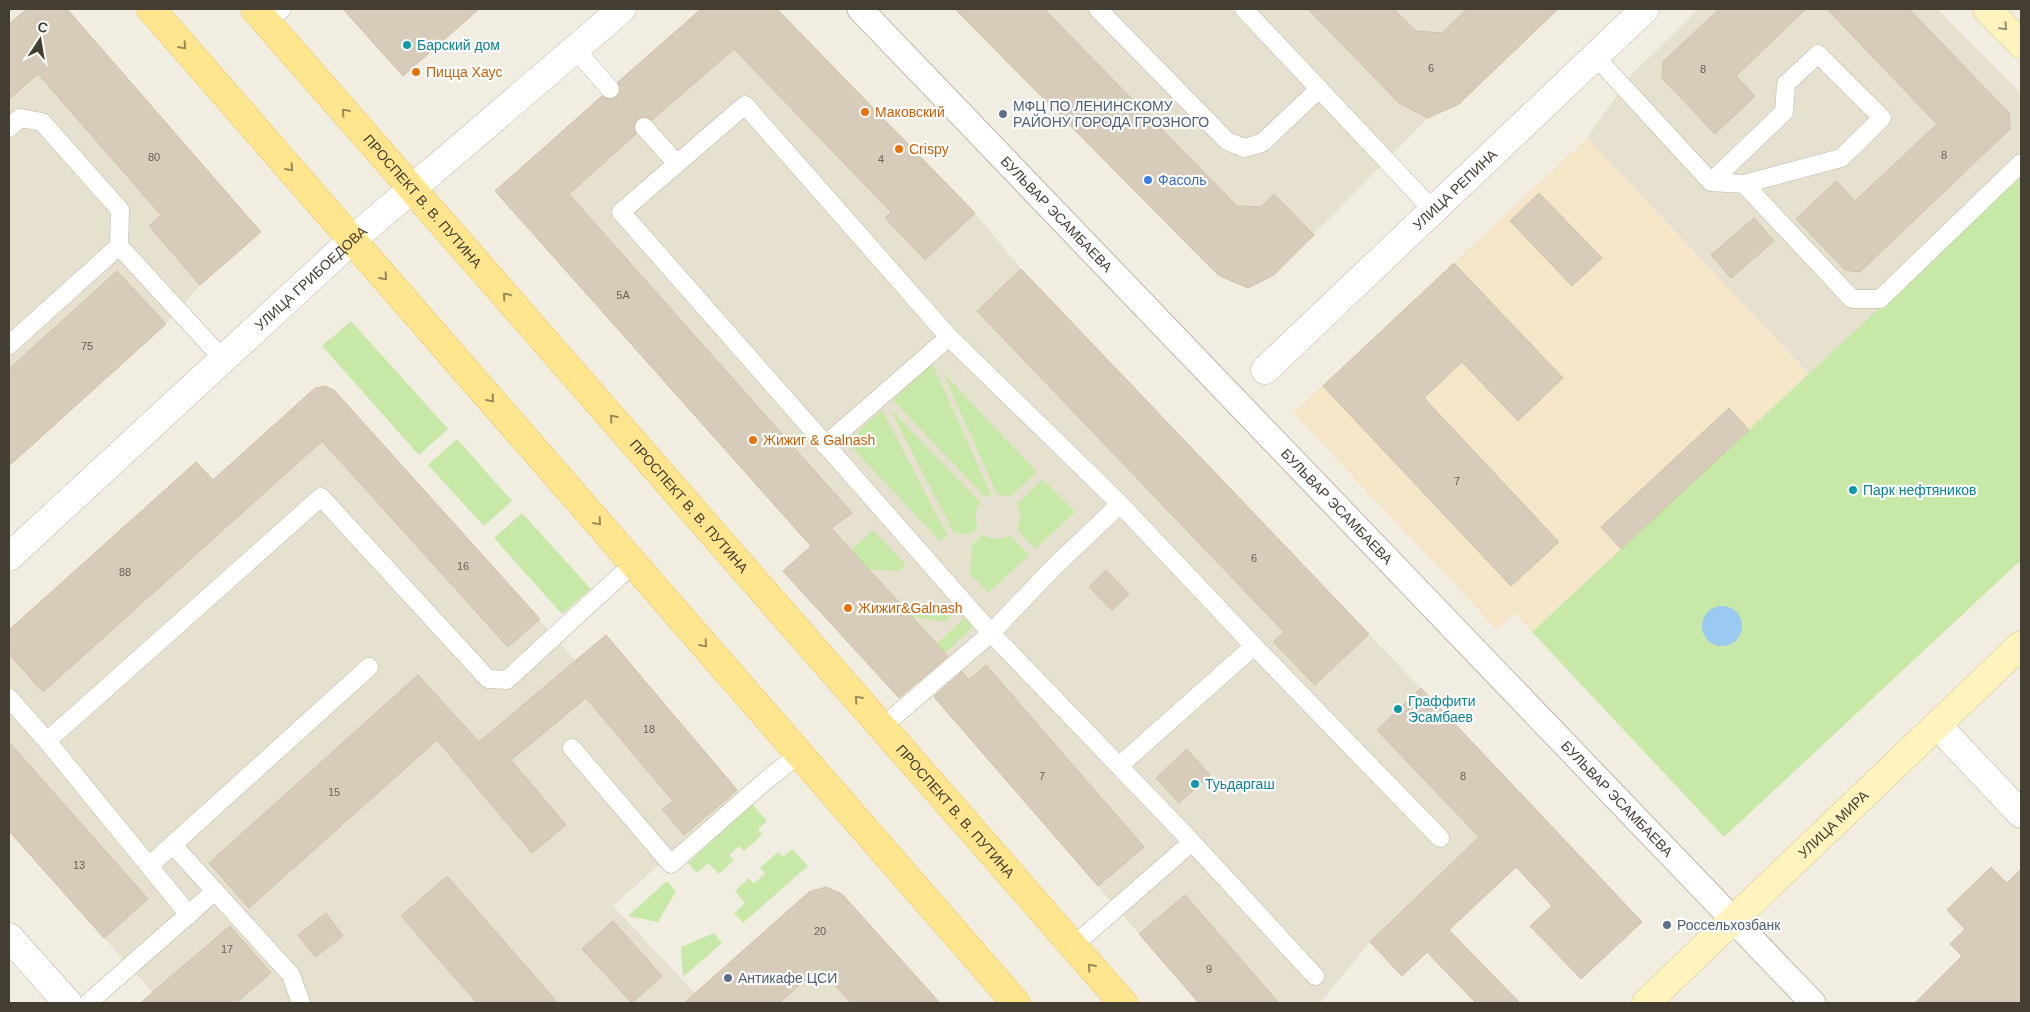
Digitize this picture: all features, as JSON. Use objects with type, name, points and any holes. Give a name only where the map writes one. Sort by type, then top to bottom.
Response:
[{"type":"main road","points":[[152,9],[1016,1003]]},
{"type":"main road","points":[[1987,9],[2021,44]]},
{"type":"main road","name":"ПРОСПЕКТ В. В. ПУТИНА","points":[[268,13],[412,189],[1123,1003]]},
{"type":"main road","name":"УЛИЦА МИРА","points":[[1646,1003],[2021,645]]},
{"type":"street","name":"УЛИЦА ГРИБОЕДОВА","points":[[9,557],[352,240],[622,9]]},
{"type":"street","name":"БУЛЬВАР ЭСАМБАЕВА","points":[[860,9],[1814,1003]]},
{"type":"street","name":"УЛИЦА РЕПИНА","points":[[1265,370],[1645,9]]},
{"type":"street","points":[[1937,725],[2021,814]]},
{"type":"street","points":[[9,937],[68,1003]]},
{"type":"lane","points":[[1098,9],[1227,141],[1244,148],[1262,143],[1319,89]]},
{"type":"lane","points":[[1244,9],[1433,210]]},
{"type":"lane","points":[[575,49],[610,89]]},
{"type":"lane","points":[[1595,56],[1711,182],[1744,184],[1841,158],[1882,118],[1818,54],[1786,84],[1784,112],[1711,182]]},
{"type":"lane","points":[[1315,976],[1192,842],[991,633],[621,212],[745,105],[949,337],[1120,504],[1440,838]]},
{"type":"lane","points":[[9,128],[20,118],[42,122],[120,210],[119,246],[223,359]]},
{"type":"lane","points":[[644,127],[677,164]]},
{"type":"lane","points":[[1744,184],[1852,299],[1880,299],[2021,163]]},
{"type":"lane","points":[[9,345],[119,246]]},
{"type":"lane","points":[[825,445],[949,337]]},
{"type":"lane","points":[[46,742],[321,498],[488,679],[507,680],[634,564]]},
{"type":"lane","points":[[882,727],[991,633],[1051,570],[1120,504]]},
{"type":"lane","points":[[1119,766],[1254,646]]},
{"type":"lane","points":[[149,866],[369,667]]},
{"type":"lane","points":[[9,698],[189,914]]},
{"type":"lane","points":[[572,748],[671,864],[799,754]]},
{"type":"lane","points":[[1073,946],[1192,842]]},
{"type":"lane","points":[[173,845],[291,975],[301,1003]]},
{"type":"lane","points":[[88,1003],[214,892]]},
{"type":"shaded area","points":[[27,9],[67,9],[261,232],[200,285],[166,324],[9,466],[9,24]]},
{"type":"shaded area","points":[[701,9],[777,9],[975,213],[1021,269],[1549,823],[1505,864],[1461,854],[1370,942],[1320,1003],[1199,1003],[940,704],[812,548],[495,191]]},
{"type":"shaded area","points":[[955,9],[1558,9],[1459,104],[1428,118],[1274,275],[1248,288],[1218,275]]},
{"type":"shaded area","points":[[1699,9],[1937,9],[2021,94],[2021,176],[1809,374],[1587,138],[1632,74]]},
{"type":"shaded area","points":[[1587,138],[1809,374],[1532,632],[1514,613],[1497,630],[1293,413]]},
{"type":"shaded area","points":[[325,386],[334,390],[575,660],[606,635],[740,792],[613,906],[695,993],[809,892],[826,887],[842,894],[940,1003],[162,1003],[9,831],[9,630],[196,462],[213,480],[315,388]]},
{"type":"green space","name":"Парк нефтяников","points":[[2021,176],[2021,560],[1724,837],[1532,632]]},
{"type":"green space","points":[[351,321],[448,429],[419,455],[322,346]]},
{"type":"green space","points":[[932,363],[991,495],[985,497],[893,400]]},
{"type":"green space","points":[[943,373],[1037,472],[1010,497],[997,494]]},
{"type":"green space","points":[[890,409],[980,502],[976,515],[978,528],[970,535],[954,533]]},
{"type":"green space","points":[[882,410],[947,535],[940,541],[847,442]]},
{"type":"green space","points":[[457,439],[512,501],[484,526],[428,465]]},
{"type":"green space","points":[[1043,479],[1075,512],[1035,549],[1017,529],[1021,517],[1017,504]]},
{"type":"green space","points":[[522,513],[591,589],[562,614],[494,538]]},
{"type":"green space","points":[[873,530],[906,565],[899,571],[832,568]]},
{"type":"green space","points":[[983,535],[996,539],[1010,536],[1029,555],[988,593],[970,573],[972,545]]},
{"type":"green space","points":[[904,603],[942,605],[952,615],[945,622],[894,614]]},
{"type":"green space","points":[[966,617],[974,626],[919,677],[910,668]]},
{"type":"green space","points":[[752,804],[767,821],[758,829],[762,835],[744,851],[739,846],[729,855],[734,860],[719,874],[708,863],[697,873],[688,863]]},
{"type":"green space","points":[[792,849],[808,866],[743,923],[734,913],[745,903],[735,891],[749,878],[754,883],[765,874],[760,868],[778,852],[783,857]]},
{"type":"green space","points":[[667,881],[676,891],[658,922],[628,916]]},
{"type":"green space","points":[[714,933],[722,943],[683,977],[681,947]]},
{"type":"water","points":[[1722,606],[1736,612],[1742,626],[1736,640],[1722,646],[1708,640],[1702,626],[1708,612]]},
{"type":"building","points":[[27,9],[67,9],[261,232],[200,285],[149,226],[161,215],[38,74],[9,99],[9,24]]},
{"type":"building","name":"Барский дом","points":[[343,9],[479,9],[403,76]]},
{"type":"building","points":[[701,9],[777,9],[975,213],[925,260],[885,218],[891,212],[734,49],[652,120],[642,117],[637,119],[634,129],[636,134],[569,194],[852,513],[831,528],[948,656],[899,698],[783,571],[811,546],[495,191],[602,96],[612,99],[617,97],[620,87],[618,82]]},
{"type":"building","points":[[955,9],[1044,9],[1237,206],[1261,207],[1274,194],[1314,235],[1274,275],[1248,288],[1218,275]]},
{"type":"building","points":[[1308,9],[1394,9],[1416,31],[1442,33],[1467,9],[1558,9],[1459,104],[1428,118],[1399,103]]},
{"type":"building","points":[[1719,9],[1806,9],[1736,76],[1755,96],[1715,134],[1662,78],[1663,62]]},
{"type":"building","points":[[1827,9],[1909,9],[2009,113],[2010,129],[1860,272],[1845,270],[1796,219],[1836,181],[1855,201],[1937,124]]},
{"type":"building","points":[[1539,193],[1602,258],[1572,286],[1510,221]]},
{"type":"building","points":[[1754,218],[1774,241],[1731,278],[1711,255]]},
{"type":"building","points":[[1454,263],[1563,378],[1518,421],[1462,362],[1424,398],[1559,542],[1511,586],[1323,386]]},
{"type":"building","points":[[1021,269],[1369,634],[1315,685],[1273,642],[1284,632],[977,311]]},
{"type":"building","points":[[117,271],[166,324],[9,466],[9,369]]},
{"type":"building","points":[[325,386],[334,390],[540,619],[508,647],[322,441],[43,692],[9,654],[9,630],[196,462],[213,480],[315,388]]},
{"type":"building","points":[[1729,408],[1749,430],[1621,549],[1601,527]]},
{"type":"building","points":[[1106,570],[1129,594],[1112,610],[1089,587]]},
{"type":"building","points":[[606,635],[737,790],[684,835],[662,809],[673,801],[586,698],[511,760],[566,825],[532,853],[437,740],[249,908],[209,863],[418,675],[479,742]]},
{"type":"building","points":[[986,665],[1144,847],[1098,886],[934,697],[962,672],[969,680]]},
{"type":"building","points":[[1421,688],[1642,922],[1581,979],[1530,926],[1552,906],[1516,867],[1449,930],[1520,1003],[1476,1003],[1427,952],[1402,976],[1370,942],[1479,837],[1377,730]]},
{"type":"building","points":[[9,742],[148,899],[104,938],[9,831]]},
{"type":"building","points":[[1187,749],[1210,775],[1179,803],[1156,778]]},
{"type":"building","points":[[1991,867],[2007,883],[2021,869],[2021,1003],[1915,1003],[1962,956],[1950,944],[1965,929],[1947,910]]},
{"type":"building","points":[[447,876],[558,1003],[477,1003],[401,916]]},
{"type":"building","points":[[826,887],[842,894],[940,1003],[851,1003],[819,968],[779,1003],[684,1003],[809,892]]},
{"type":"building","points":[[1185,895],[1279,1003],[1199,1003],[1139,934]]},
{"type":"building","points":[[326,913],[343,936],[315,957],[298,935]]},
{"type":"building","points":[[613,921],[662,976],[632,1003],[582,949]]},
{"type":"building","points":[[230,926],[271,973],[236,1003],[140,1003]]},
{"type":"place","name":"Барский дом","points":[[407,45]]},
{"type":"place","name":"Пицца Хаус","points":[[416,72]]},
{"type":"place","name":"Маковский","points":[[865,112]]},
{"type":"place","name":"МФЦ ПО ЛЕНИНСКОМУ РАЙОНУ ГОРОДА ГРОЗНОГО","points":[[1003,114]]},
{"type":"place","name":"Crispy","points":[[899,149]]},
{"type":"place","name":"Фасоль","points":[[1148,180]]},
{"type":"place","name":"Жижиг & Galnash","points":[[753,440]]},
{"type":"place","name":"Парк нефтяников","points":[[1853,490]]},
{"type":"place","name":"Жижиг&Galnash","points":[[848,608]]},
{"type":"place","name":"Граффити Эсамбаев","points":[[1398,709]]},
{"type":"place","name":"Туьдаргаш","points":[[1195,784]]},
{"type":"place","name":"Россельхозбанк","points":[[1667,925]]},
{"type":"place","name":"Антикафе ЦСИ","points":[[728,978]]}]
